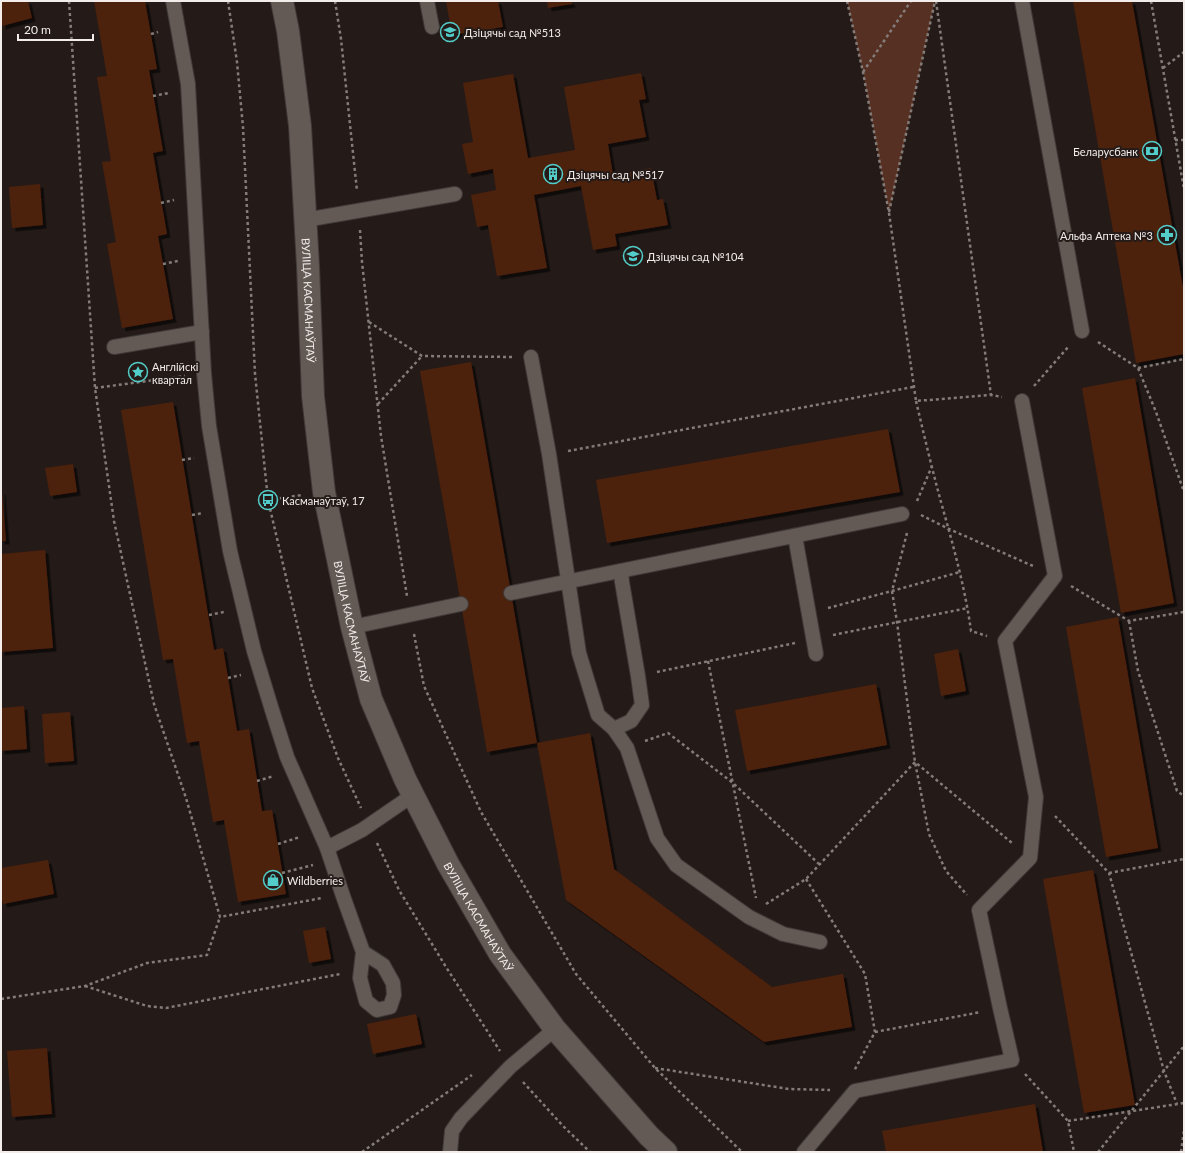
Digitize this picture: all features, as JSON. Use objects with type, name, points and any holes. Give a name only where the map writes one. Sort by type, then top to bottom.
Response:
[{"type":"street","name":"ВУЛІЦА КАСМАНАЎТАЎ","points":[[282,1],[288,31],[300,126],[313,396],[324,492],[352,627],[371,698],[413,795],[448,864],[500,954],[555,1029],[649,1136],[666,1152]]},
{"type":"lane","points":[[173,1],[188,84],[204,373],[209,426],[230,551],[254,651],[288,757],[327,848],[342,896],[363,952],[360,978],[366,1001],[377,1010],[390,1007],[394,995],[393,983],[383,965],[363,952]]},
{"type":"lane","points":[[427,1],[432,28]]},
{"type":"lane","points":[[1022,1],[1082,331]]},
{"type":"lane","points":[[305,220],[456,194]]},
{"type":"lane","points":[[114,347],[202,332]]},
{"type":"lane","points":[[531,357],[549,454],[579,653],[598,715],[614,728],[627,748],[657,838],[676,866],[754,913],[783,934],[820,942]]},
{"type":"lane","points":[[804,1152],[849,1091],[1012,1060],[979,910],[1030,858],[1036,797],[1005,641],[1054,576],[1022,401]]},
{"type":"lane","points":[[511,593],[908,513]]},
{"type":"lane","points":[[795,536],[816,654]]},
{"type":"lane","points":[[614,728],[631,721],[642,705],[621,571]]},
{"type":"lane","points":[[352,627],[460,604]]},
{"type":"lane","points":[[327,848],[362,830],[413,795]]},
{"type":"lane","points":[[450,1152],[452,1131],[461,1118],[510,1067],[555,1029]]},
{"type":"path","points":[[1,999],[85,986],[147,963],[207,955],[220,917],[186,798],[154,704],[114,521],[95,388],[69,1]]},
{"type":"path","points":[[228,1],[237,62],[243,127],[255,374],[268,500],[312,688],[338,758],[399,890],[510,1067],[563,1126],[590,1152]]},
{"type":"path","points":[[847,1],[863,72],[889,213],[913,387],[960,572],[968,608],[971,631],[1005,641]]},
{"type":"path","points":[[863,72],[912,1]]},
{"type":"path","points":[[889,213],[936,1]]},
{"type":"path","points":[[936,1],[991,395]]},
{"type":"path","points":[[1151,1],[1184,189]]},
{"type":"path","points":[[1163,68],[1184,52]]},
{"type":"path","points":[[154,96],[172,92]]},
{"type":"path","points":[[1175,140],[1184,140]]},
{"type":"path","points":[[161,203],[180,199]]},
{"type":"path","points":[[163,264],[182,260]]},
{"type":"path","points":[[369,322],[422,356],[531,357]]},
{"type":"path","points":[[916,401],[991,395],[1022,401],[1082,331],[1138,368],[1156,412],[1184,492]]},
{"type":"path","points":[[378,404],[422,356]]},
{"type":"path","points":[[1138,368],[1184,359]]},
{"type":"path","points":[[95,388],[204,373]]},
{"type":"path","points":[[549,454],[913,387]]},
{"type":"path","points":[[182,460],[197,457]]},
{"type":"path","points":[[932,466],[908,513],[892,591],[915,762],[929,834],[946,871],[979,910]]},
{"type":"path","points":[[268,500],[324,492]]},
{"type":"path","points":[[192,515],[206,512]]},
{"type":"path","points":[[908,513],[949,529],[1054,576],[1129,621],[1184,612]]},
{"type":"path","points":[[809,612],[960,572]]},
{"type":"path","points":[[208,615],[225,612]]},
{"type":"path","points":[[1129,621],[1138,671],[1178,791],[1184,796]]},
{"type":"path","points":[[708,661],[733,783],[754,913],[806,879],[915,762]]},
{"type":"path","points":[[228,678],[242,674]]},
{"type":"path","points":[[627,748],[668,733],[733,783],[820,865]]},
{"type":"path","points":[[915,762],[1030,858]]},
{"type":"path","points":[[257,781],[278,775]]},
{"type":"path","points":[[1036,797],[1109,873],[1164,1071],[1177,1104]]},
{"type":"path","points":[[278,844],[303,836]]},
{"type":"path","points":[[1109,873],[1184,859]]},
{"type":"path","points":[[282,873],[313,865]]},
{"type":"path","points":[[655,1068],[789,1089],[849,1091],[875,1032],[865,974],[806,879]]},
{"type":"path","points":[[220,917],[342,896]]},
{"type":"path","points":[[85,986],[147,1006],[166,1008],[361,970]]},
{"type":"path","points":[[875,1032],[1000,1008]]},
{"type":"path","points":[[1098,1152],[1132,1112],[1184,1046]]},
{"type":"path","points":[[1012,1060],[1068,1121],[1074,1152]]},
{"type":"path","points":[[362,1152],[477,1072]]},
{"type":"path","points":[[1068,1121],[1184,1103]]},
{"type":"path","points":[[1181,1152],[1184,1130]]},
{"type":"shaded area","points":[[847,1],[935,1],[889,213],[863,72]]},
{"type":"building","points":[[1,1],[28,1],[32,18],[2,26]]},
{"type":"building","points":[[94,1],[145,1],[157,69],[149,70],[163,151],[153,153],[167,234],[158,236],[173,319],[122,328],[107,244],[116,242],[102,162],[111,161],[97,77],[107,76]]},
{"type":"building","points":[[446,1],[498,1],[503,27],[452,35]]},
{"type":"building","points":[[547,1],[571,1],[572,4],[548,8]]},
{"type":"building","points":[[1073,1],[1132,1],[1184,293],[1184,354],[1136,363]]},
{"type":"building","name":"Дзіцячы сад №517","points":[[641,73],[646,99],[639,100],[646,137],[608,144],[613,175],[651,168],[657,200],[663,199],[668,225],[615,234],[617,246],[593,250],[581,186],[534,195],[547,268],[497,276],[488,225],[477,227],[471,195],[496,190],[493,169],[468,174],[462,144],[473,142],[463,83],[513,74],[528,158],[575,150],[564,87]]},
{"type":"building","points":[[40,184],[43,225],[12,228],[9,187]]},
{"type":"building","points":[[471,362],[537,743],[487,752],[420,371]]},
{"type":"building","points":[[1135,378],[1174,603],[1121,613],[1082,388]]},
{"type":"building","points":[[173,402],[214,650],[223,648],[237,731],[249,729],[262,811],[272,810],[286,894],[238,902],[224,820],[213,822],[199,741],[187,743],[173,659],[163,660],[121,410]]},
{"type":"building","points":[[888,429],[900,492],[607,543],[596,480]]},
{"type":"building","points":[[73,464],[77,492],[50,496],[45,468]]},
{"type":"building","points":[[2,491],[6,541],[1,541]]},
{"type":"building","points":[[45,550],[53,648],[1,652],[1,554]]},
{"type":"building","points":[[1118,617],[1158,848],[1106,857],[1066,627]]},
{"type":"building","points":[[958,649],[966,691],[941,696],[934,654]]},
{"type":"building","points":[[876,684],[887,745],[747,771],[735,710]]},
{"type":"building","points":[[24,706],[27,749],[1,751],[1,708]]},
{"type":"building","points":[[70,712],[74,761],[45,763],[42,714]]},
{"type":"building","points":[[590,733],[614,869],[772,987],[843,974],[852,1027],[764,1042],[566,900],[537,743]]},
{"type":"building","points":[[48,860],[54,894],[3,904],[1,894],[1,868]]},
{"type":"building","points":[[1093,870],[1135,1105],[1084,1113],[1043,879]]},
{"type":"building","points":[[325,927],[331,959],[309,963],[303,931]]},
{"type":"building","points":[[416,1014],[422,1044],[373,1054],[367,1024]]},
{"type":"building","points":[[47,1048],[52,1114],[12,1117],[7,1051]]},
{"type":"building","points":[[1035,1104],[1043,1152],[886,1152],[882,1131]]},
{"type":"place","name":"Дзіцячы сад №513","points":[[450,32]]},
{"type":"place","name":"Беларусбанк","points":[[1152,151]]},
{"type":"place","name":"Дзіцячы сад №517","points":[[553,174]]},
{"type":"place","name":"Альфа Аптека №3","points":[[1167,235]]},
{"type":"place","name":"Дзіцячы сад №104","points":[[633,256]]},
{"type":"place","name":"Англійскі квартал","points":[[138,372]]},
{"type":"place","name":"Касманаўтаў, 17","points":[[268,500]]},
{"type":"place","name":"Wildberries","points":[[273,880]]}]
